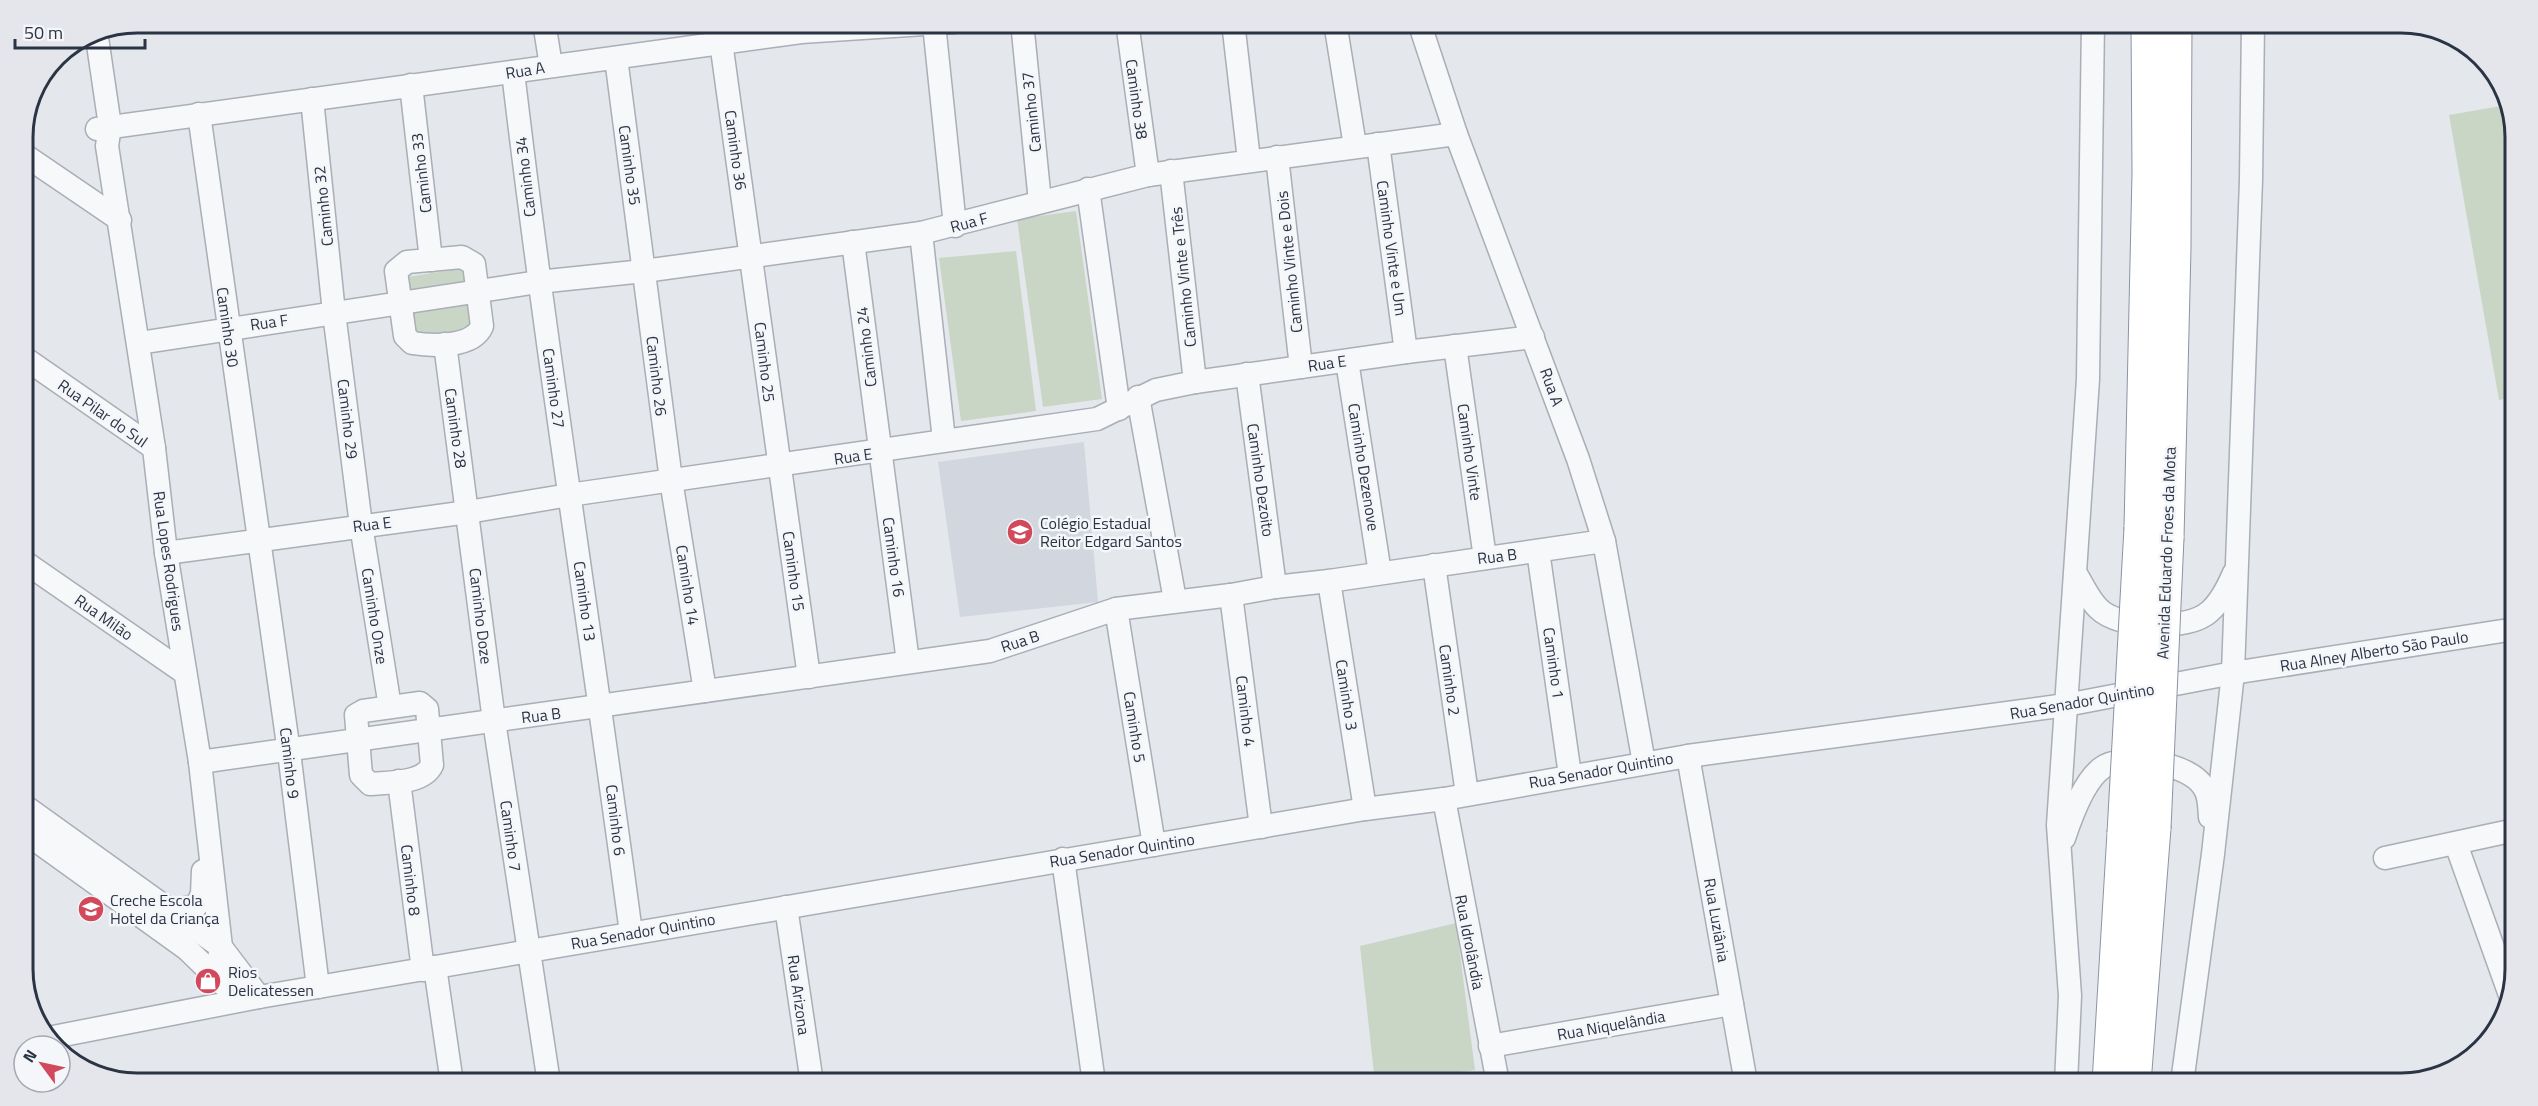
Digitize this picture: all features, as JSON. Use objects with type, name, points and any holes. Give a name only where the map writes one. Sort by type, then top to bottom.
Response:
[{"type":"highway","name":"Avenida Eduardo Froes da Mota","points":[[2148,33],[2154,533]]},
{"type":"highway","name":"Avenida Eduardo Froes da Mota","points":[[2134,1073],[2139,831],[2154,533],[2174,248],[2175,33]]},
{"type":"highway","name":"Avenida Eduardo Froes da Mota","points":[[2110,1073],[2139,831]]},
{"type":"street","points":[[546,33],[551,66]]},
{"type":"street","name":"Rua A","points":[[105,134],[200,114],[793,33]]},
{"type":"street","points":[[945,33],[955,226]]},
{"type":"street","name":"Caminho 37","points":[[1023,33],[1040,202]]},
{"type":"street","name":"Caminho 38","points":[[1129,33],[1148,175]]},
{"type":"street","points":[[1234,33],[1249,160]]},
{"type":"street","points":[[1337,33],[1355,146]]},
{"type":"street","name":"Rua A","points":[[1423,33],[1456,134],[1533,337],[1604,541],[1644,763]]},
{"type":"street","points":[[2066,1073],[2070,996],[2058,825],[2088,380],[2093,33]]},
{"type":"street","points":[[2183,1073],[2213,854],[2233,673],[2251,180],[2253,33]]},
{"type":"street","name":"Rua Lopes Rodrigues","points":[[97,42],[105,134]]},
{"type":"street","name":"Caminho 36","points":[[722,42],[751,257]]},
{"type":"street","name":"Rua Lopes Rodrigues","points":[[84,48],[105,134],[120,220],[154,448],[166,553],[200,762],[222,947],[216,976]]},
{"type":"street","name":"Caminho 35","points":[[616,58],[644,271]]},
{"type":"street","name":"Caminho 34","points":[[513,72],[538,282]]},
{"type":"street","name":"Caminho 33","points":[[411,86],[431,260]]},
{"type":"street","name":"Caminho 32","points":[[312,99],[334,313]]},
{"type":"street","name":"Caminho 30","points":[[200,114],[259,540]]},
{"type":"street","name":"Rua F","points":[[139,343],[228,328],[400,305],[538,282],[644,271],[921,233],[1148,175],[1456,134]]},
{"type":"street","name":"Caminho Vinte e Um","points":[[1378,144],[1406,352]]},
{"type":"street","name":"Caminho Vinte e Dois","points":[[1277,157],[1301,367]]},
{"type":"street","points":[[33,161],[120,220]]},
{"type":"street","name":"Caminho Vinte e Três","points":[[1171,171],[1195,382]]},
{"type":"street","points":[[1088,189],[1128,403],[1175,600]]},
{"type":"street","points":[[921,233],[944,440]]},
{"type":"street","name":"Caminho 24","points":[[853,242],[879,453]]},
{"type":"street","points":[[462,257],[474,264],[482,326],[480,332],[471,339],[445,344],[418,344],[408,340],[395,276],[399,267],[406,262],[431,260],[462,257]]},
{"type":"street","name":"Caminho 25","points":[[751,257],[778,466]]},
{"type":"street","name":"Caminho 26","points":[[644,271],[671,480]]},
{"type":"street","name":"Caminho 27","points":[[538,282],[569,495]]},
{"type":"street","name":"Caminho 29","points":[[334,313],[361,525]]},
{"type":"street","name":"Rua E","points":[[166,553],[468,512],[671,480],[879,453],[944,440],[1097,419],[1156,390],[1195,382],[1406,352],[1533,337]]},
{"type":"street","name":"Caminho 28","points":[[445,344],[468,512]]},
{"type":"street","name":"Caminho Vinte","points":[[1455,346],[1485,558]]},
{"type":"street","name":"Caminho Dezenove","points":[[1347,361],[1380,573]]},
{"type":"street","name":"Rua Pilar do Sul","points":[[33,364],[154,448]]},
{"type":"street","name":"Caminho Dezoito","points":[[1246,374],[1275,586]]},
{"type":"street","name":"Caminho 16","points":[[879,453],[908,662]]},
{"type":"street","name":"Caminho 15","points":[[778,466],[809,677]]},
{"type":"street","name":"Caminho 14","points":[[671,480],[705,691]]},
{"type":"street","name":"Caminho 13","points":[[569,495],[601,707]]},
{"type":"street","name":"Caminho Doze","points":[[468,512],[494,721]]},
{"type":"street","name":"Caminho Onze","points":[[361,525],[390,707]]},
{"type":"street","name":"Caminho 9","points":[[259,540],[289,752],[318,987]]},
{"type":"street","name":"Rua B","points":[[355,741],[990,651],[1116,609],[1175,600],[1232,595],[1275,586],[1329,581],[1604,541]]},
{"type":"street","name":"Caminho 1","points":[[1538,551],[1570,775]]},
{"type":"street","name":"Caminho 2","points":[[1434,565],[1467,794]]},
{"type":"street","name":"Rua Milão","points":[[33,568],[185,674]]},
{"type":"street","points":[[2076,574],[2099,609],[2114,619],[2186,624],[2209,613],[2227,591],[2237,568]]},
{"type":"street","name":"Caminho 3","points":[[1329,581],[1365,808]]},
{"type":"street","name":"Caminho 4","points":[[1232,595],[1262,827]]},
{"type":"street","name":"Caminho 5","points":[[1116,609],[1154,845]]},
{"type":"street","name":"Rua Alney Alberto São Paulo","points":[[2199,680],[2505,631]]},
{"type":"street","points":[[2234,644],[2241,660],[2246,665],[2261,669]]},
{"type":"street","points":[[2070,665],[2085,684],[2114,696]]},
{"type":"street","points":[[2199,680],[2220,694],[2229,714]]},
{"type":"street","name":"Rua Senador Quintino","points":[[69,1034],[249,999],[1365,808],[1444,799],[1688,756],[2066,705],[2199,680]]},
{"type":"street","points":[[424,705],[431,730],[432,765],[424,776],[399,785],[370,784],[363,779],[355,741],[356,715],[363,711],[390,707],[424,705]]},
{"type":"street","name":"Caminho 6","points":[[601,707],[631,933]]},
{"type":"street","name":"Caminho 7","points":[[494,721],[547,1073]]},
{"type":"street","points":[[200,762],[289,752],[355,741]]},
{"type":"street","name":"Rua Luziânia","points":[[1688,756],[1744,1073]]},
{"type":"street","points":[[2060,851],[2075,808],[2095,776],[2104,767],[2118,762],[2145,761],[2167,764],[2194,776],[2203,785],[2209,799],[2213,854]]},
{"type":"street","name":"Caminho 8","points":[[399,785],[429,969],[450,1073]]},
{"type":"street","name":"Rua Idrolândia","points":[[1444,799],[1496,1073]]},
{"type":"street","points":[[171,912],[191,909],[200,901],[205,810]]},
{"type":"street","points":[[2385,858],[2505,833]]},
{"type":"street","points":[[39,834],[171,912],[222,947],[249,999]]},
{"type":"street","points":[[39,834],[187,949],[216,976],[249,999]]},
{"type":"street","points":[[2456,844],[2504,978]]},
{"type":"street","points":[[1064,859],[1093,1073]]},
{"type":"street","name":"Rua Arizona","points":[[786,907],[811,1073]]},
{"type":"street","name":"Rua Niquelândia","points":[[1490,1046],[1732,1004]]},
{"type":"shaded area","name":"Colégio Estadual Reitor Edgard Santos","points":[[1084,442],[1098,602],[960,617],[938,462]]},
{"type":"green space","points":[[2500,106],[2503,117],[2505,130],[2505,399],[2499,400],[2449,115]]},
{"type":"green space","points":[[1076,211],[1102,399],[1043,407],[1017,219]]},
{"type":"green space","points":[[1016,251],[1036,411],[961,421],[939,258]]},
{"type":"green space","points":[[469,267],[476,331],[415,338],[407,277]]},
{"type":"green space","points":[[1456,923],[1475,1070],[1452,1073],[1374,1073],[1360,946]]},
{"type":"place","name":"Colégio Estadual Reitor Edgard Santos","points":[[1020,532]]},
{"type":"place","name":"Creche Escola Hotel da Criança","points":[[91,909]]},
{"type":"place","name":"Rios Delicatessen","points":[[208,981]]}]
